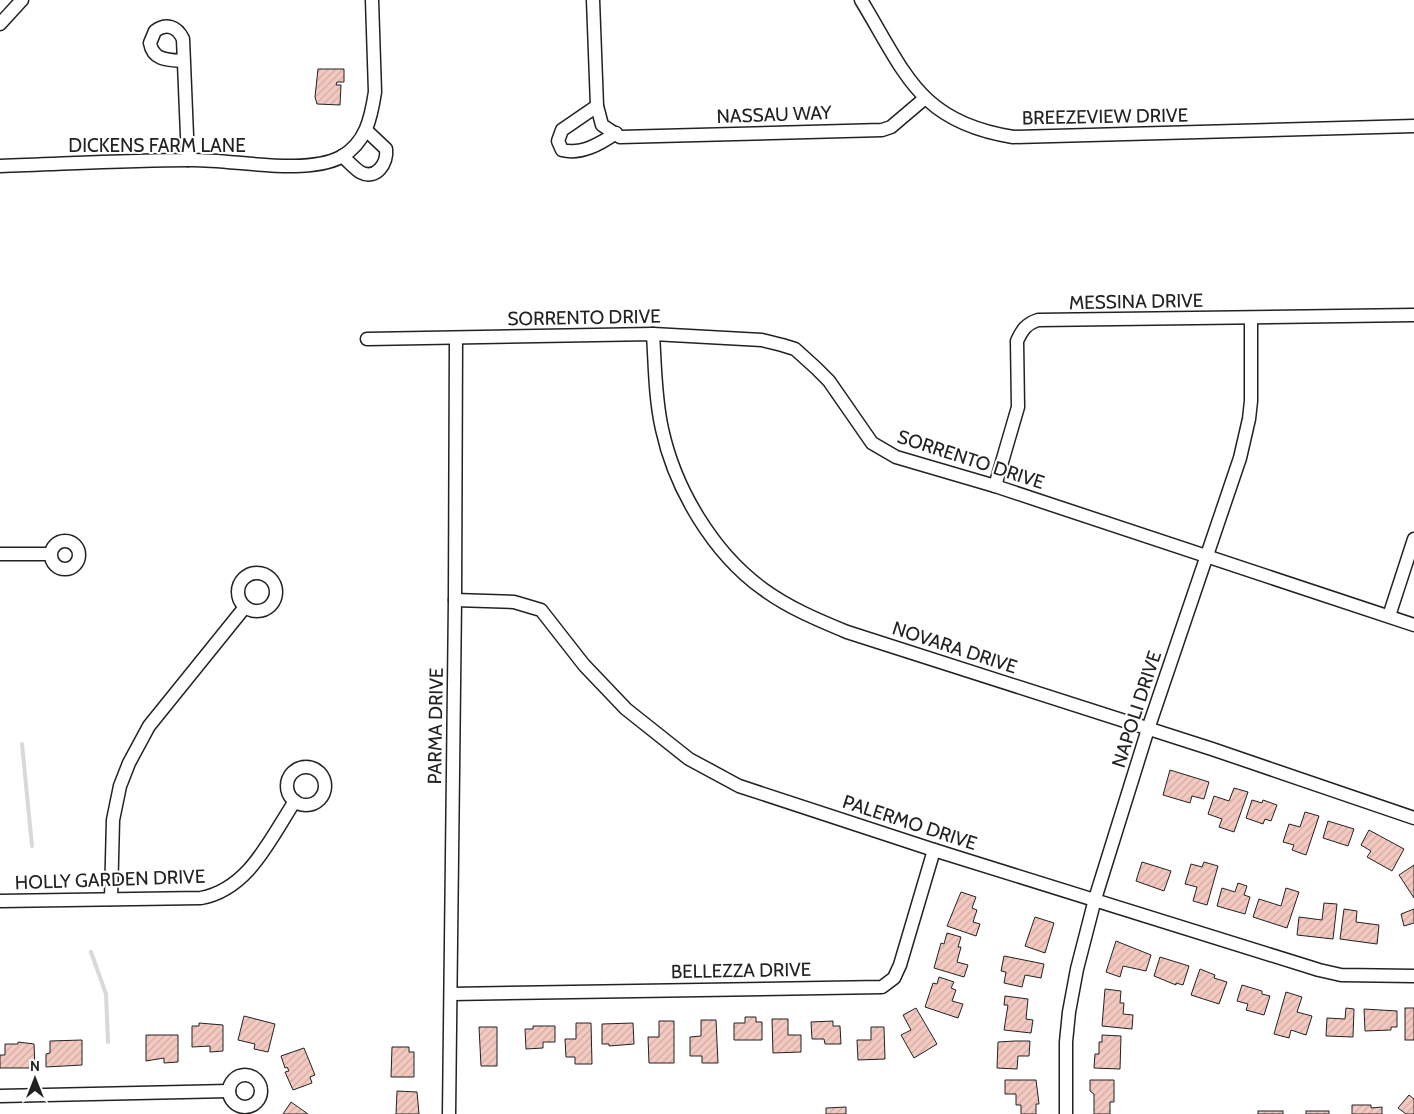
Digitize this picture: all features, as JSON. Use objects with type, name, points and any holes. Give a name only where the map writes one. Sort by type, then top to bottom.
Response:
[{"type":"street","points":[[0,24],[22,0]]},
{"type":"street","points":[[342,156],[366,174],[372,174],[383,167],[386,162],[386,149],[367,131],[374,92],[372,0]]},
{"type":"street","points":[[593,0],[597,106],[562,130],[558,141],[562,150],[574,153],[603,142],[616,134]]},
{"type":"street","name":"BREEZEVIEW DRIVE","points":[[861,0],[908,78],[924,99],[954,120],[992,133],[1013,137],[1414,126]]},
{"type":"street","points":[[184,61],[188,160]]},
{"type":"street","name":"NASSAU WAY","points":[[597,106],[602,124],[620,137],[882,130],[896,123],[924,99]]},
{"type":"street","name":"DICKENS FARM LANE","points":[[0,166],[188,160],[301,166],[342,156],[367,131]]},
{"type":"street","name":"MESSINA DRIVE","points":[[995,486],[1018,407],[1017,341],[1021,331],[1028,324],[1038,320],[1414,315]]},
{"type":"street","name":"NAPOLI DRIVE","points":[[1066,1114],[1065,1058],[1069,1012],[1077,969],[1095,899],[1148,729],[1240,458],[1249,419],[1250,318]]},
{"type":"street","name":"SORRENTO DRIVE","points":[[367,339],[653,334],[762,340],[795,349],[829,381],[863,433],[884,451],[1414,625]]},
{"type":"street","name":"NOVARA DRIVE","points":[[653,334],[662,428],[677,474],[699,517],[713,537],[746,575],[764,590],[805,615],[848,632],[1148,729],[1414,818]]},
{"type":"street","name":"PARMA DRIVE","points":[[449,1114],[456,338]]},
{"type":"street","points":[[1389,616],[1414,539]]},
{"type":"street","points":[[0,554],[49,554]]},
{"type":"street","name":"PALERMO DRIVE","points":[[455,600],[514,602],[541,610],[604,688],[661,738],[711,773],[739,786],[934,850],[1341,975],[1414,976]]},
{"type":"street","points":[[111,899],[114,820],[120,786],[128,763],[149,726],[245,607]]},
{"type":"street","name":"HOLLY GARDEN DRIVE","points":[[0,901],[201,898],[214,896],[227,889],[250,869],[295,802]]},
{"type":"street","name":"BELLEZZA DRIVE","points":[[451,994],[882,987],[894,978],[900,965],[934,850]]},
{"type":"street","points":[[0,1096],[229,1091]]},
{"type":"building","points":[[318,69],[344,69],[344,82],[337,82],[336,85],[341,85],[340,105],[317,104],[315,97]]},
{"type":"building","points":[[1170,770],[1209,782],[1204,799],[1192,796],[1190,803],[1163,795]]},
{"type":"building","points":[[1234,788],[1248,792],[1234,832],[1219,827],[1222,819],[1208,814],[1214,796],[1229,801]]},
{"type":"building","points":[[1252,800],[1262,803],[1263,800],[1277,805],[1271,821],[1265,819],[1263,824],[1246,818]]},
{"type":"building","points":[[1305,812],[1319,816],[1306,855],[1292,850],[1294,845],[1283,842],[1289,824],[1300,827]]},
{"type":"building","points":[[1328,821],[1354,829],[1348,846],[1323,838]]},
{"type":"building","points":[[1369,830],[1404,849],[1392,871],[1367,857],[1371,851],[1361,845]]},
{"type":"building","points":[[1142,862],[1171,871],[1164,891],[1136,881]]},
{"type":"building","points":[[1204,862],[1218,866],[1207,905],[1193,901],[1197,887],[1185,884],[1191,864],[1202,867]]},
{"type":"building","points":[[1414,865],[1414,898],[1399,875]]},
{"type":"building","points":[[1238,883],[1247,886],[1244,895],[1250,897],[1245,914],[1217,906],[1222,888],[1235,892]]},
{"type":"building","points":[[1286,888],[1299,892],[1287,928],[1253,917],[1259,899],[1281,906]]},
{"type":"building","points":[[961,892],[976,897],[972,908],[977,910],[973,922],[980,924],[976,936],[947,926]]},
{"type":"building","points":[[1324,903],[1337,904],[1333,939],[1297,935],[1299,917],[1322,920]]},
{"type":"building","points":[[1344,909],[1357,911],[1356,922],[1379,925],[1377,944],[1340,939]]},
{"type":"building","points":[[1414,909],[1414,923],[1404,926],[1401,914]]},
{"type":"building","points":[[1035,917],[1054,923],[1045,953],[1025,946]]},
{"type":"building","points":[[947,933],[961,937],[958,947],[961,947],[957,962],[968,965],[964,977],[934,968],[941,943],[944,944]]},
{"type":"building","points":[[1116,941],[1151,955],[1146,971],[1123,966],[1120,977],[1106,972]]},
{"type":"building","points":[[1004,956],[1044,964],[1041,978],[1025,975],[1022,987],[1004,983],[1006,972],[1001,971]]},
{"type":"building","points":[[1160,957],[1189,966],[1183,985],[1176,983],[1176,985],[1154,976]]},
{"type":"building","points":[[1200,969],[1215,975],[1214,978],[1227,982],[1219,1004],[1191,995]]},
{"type":"building","points":[[939,977],[954,982],[951,988],[956,990],[952,1001],[963,1004],[958,1018],[925,1007],[933,983],[937,984]]},
{"type":"building","points":[[1242,985],[1262,991],[1262,994],[1270,996],[1264,1015],[1246,1010],[1248,1004],[1237,1001]]},
{"type":"building","points":[[1105,989],[1121,991],[1120,1003],[1124,1003],[1123,1014],[1133,1015],[1132,1029],[1102,1026]]},
{"type":"building","points":[[1286,992],[1302,997],[1297,1012],[1312,1016],[1306,1035],[1291,1030],[1289,1038],[1274,1034]]},
{"type":"building","points":[[1005,996],[1028,999],[1026,1019],[1033,1020],[1031,1033],[1004,1030],[1008,1005],[1004,1005]]},
{"type":"building","points":[[916,1008],[937,1044],[914,1058],[901,1035],[911,1030],[903,1015]]},
{"type":"building","points":[[1346,1008],[1354,1009],[1353,1037],[1326,1036],[1327,1018],[1345,1019]]},
{"type":"building","points":[[1405,1008],[1414,1008],[1414,1040],[1405,1040]]},
{"type":"building","points":[[1364,1009],[1397,1011],[1397,1027],[1391,1027],[1391,1030],[1365,1031]]},
{"type":"building","points":[[244,1016],[275,1024],[268,1052],[254,1049],[255,1044],[238,1040]]},
{"type":"building","points":[[745,1017],[756,1017],[756,1022],[762,1022],[762,1040],[734,1040],[734,1023],[745,1023]]},
{"type":"building","points":[[772,1019],[788,1019],[788,1035],[801,1035],[801,1052],[773,1053]]},
{"type":"building","points":[[701,1020],[716,1020],[718,1063],[702,1063],[702,1056],[690,1056],[690,1037],[701,1036]]},
{"type":"building","points":[[659,1021],[674,1021],[674,1063],[649,1063],[648,1037],[659,1037]]},
{"type":"building","points":[[833,1021],[833,1026],[840,1026],[841,1044],[825,1044],[824,1039],[812,1039],[811,1022]]},
{"type":"building","points":[[199,1023],[223,1025],[223,1051],[210,1052],[210,1046],[192,1047],[192,1026],[199,1026]]},
{"type":"building","points":[[576,1023],[591,1023],[592,1064],[575,1064],[575,1057],[566,1057],[565,1039],[576,1039]]},
{"type":"building","points":[[633,1023],[634,1044],[609,1046],[609,1044],[602,1044],[602,1024]]},
{"type":"building","points":[[533,1026],[555,1026],[555,1042],[543,1042],[543,1048],[526,1049],[525,1029],[533,1029]]},
{"type":"building","points":[[479,1027],[497,1027],[497,1066],[481,1066]]},
{"type":"building","points":[[871,1027],[884,1027],[885,1059],[858,1060],[857,1040],[871,1040]]},
{"type":"building","points":[[146,1035],[178,1035],[178,1062],[164,1063],[164,1058],[146,1061]]},
{"type":"building","points":[[1102,1035],[1121,1036],[1120,1069],[1094,1068],[1095,1054],[1099,1054],[1099,1042],[1102,1042]]},
{"type":"building","points":[[82,1040],[82,1065],[46,1067],[46,1054],[50,1053],[50,1041]]},
{"type":"building","points":[[1030,1041],[1029,1056],[1018,1056],[1017,1069],[997,1068],[998,1042]]},
{"type":"building","points":[[18,1042],[34,1044],[35,1068],[0,1068],[0,1055],[5,1055],[5,1044],[18,1044]]},
{"type":"building","points":[[392,1047],[409,1047],[409,1052],[414,1052],[414,1077],[391,1077]]},
{"type":"building","points":[[304,1048],[315,1075],[310,1077],[312,1083],[293,1090],[285,1072],[289,1071],[287,1067],[285,1068],[281,1056]]},
{"type":"building","points":[[1005,1080],[1036,1080],[1039,1104],[1036,1104],[1036,1114],[1021,1114],[1021,1105],[1016,1105],[1016,1094],[1005,1094]]},
{"type":"building","points":[[1090,1080],[1114,1080],[1114,1102],[1110,1102],[1110,1114],[1094,1114],[1094,1094],[1090,1091]]},
{"type":"building","points":[[397,1091],[417,1092],[419,1114],[396,1114]]},
{"type":"building","points":[[1409,1095],[1414,1099],[1414,1114],[1406,1114],[1398,1108]]},
{"type":"building","points":[[291,1102],[308,1114],[283,1114]]},
{"type":"building","points":[[1352,1105],[1371,1105],[1371,1108],[1382,1107],[1382,1114],[1352,1114]]},
{"type":"building","points":[[846,1107],[846,1114],[826,1114],[826,1108]]},
{"type":"building","points":[[1258,1111],[1283,1111],[1283,1114],[1258,1114]]},
{"type":"building","points":[[1306,1111],[1329,1111],[1329,1114],[1306,1114]]},
{"type":"waterway","points":[[22,744],[32,846]]},
{"type":"waterway","points":[[91,952],[106,994],[108,1042]]}]
